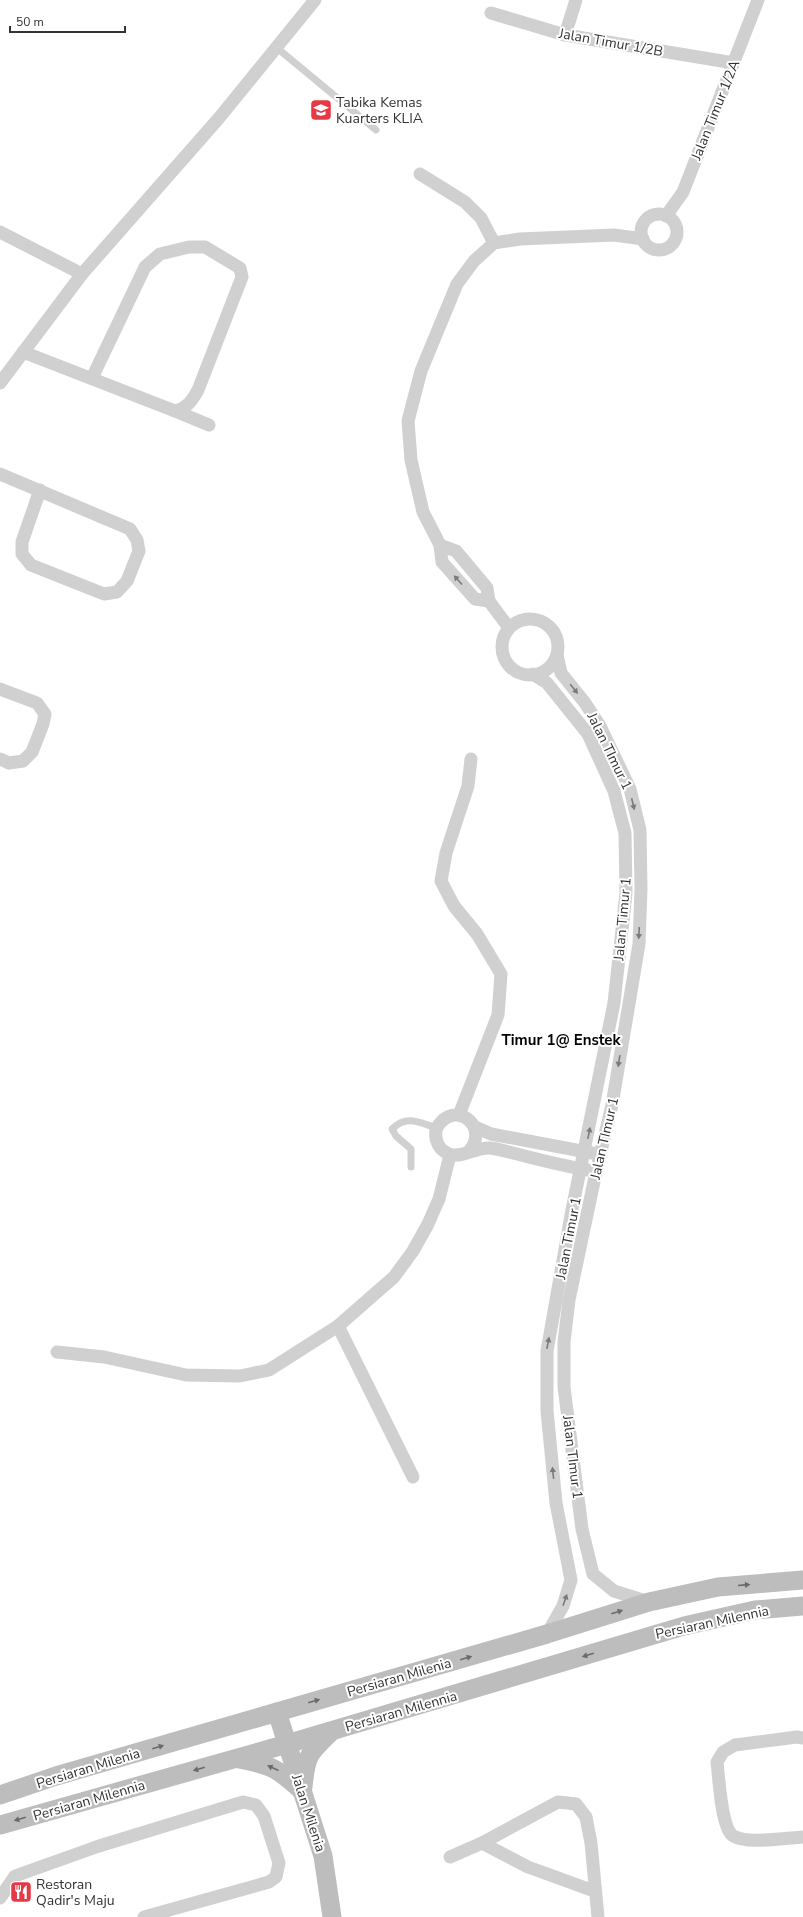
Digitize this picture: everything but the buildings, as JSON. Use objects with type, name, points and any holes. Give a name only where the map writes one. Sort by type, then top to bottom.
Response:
[{"type":"main road","name":"Persiaran Milenia","points":[[0,1795],[56,1776],[547,1634],[649,1602],[718,1587],[803,1580]]},
{"type":"main road","name":"Persiaran Milennia","points":[[0,1825],[333,1731],[684,1626],[756,1610],[803,1606]]},
{"type":"main road","name":"Jalan Milenia","points":[[277,1712],[323,1856],[333,1916]]},
{"type":"main road","points":[[302,1791],[305,1766],[311,1750],[333,1731]]},
{"type":"main road","points":[[236,1758],[264,1764],[280,1771],[302,1791]]},
{"type":"street","points":[[0,383],[82,274],[219,118],[315,0]]},
{"type":"street","points":[[565,35],[576,0]]},
{"type":"street","name":"Jalan Timur 1/2A","points":[[666,216],[683,192],[758,0]]},
{"type":"street","name":"Jalan Timur 1/2B","points":[[491,13],[565,35],[734,63]]},
{"type":"street","points":[[420,174],[465,202],[481,218],[494,243]]},
{"type":"street","points":[[652,216],[666,216],[672,220],[676,227],[677,234],[674,242],[669,247],[662,250],[647,246],[643,239],[643,226],[652,216]]},
{"type":"street","points":[[0,232],[82,274]]},
{"type":"street","points":[[509,628],[488,602],[487,588],[456,551],[440,545],[423,512],[411,460],[408,421],[421,371],[458,284],[474,261],[494,243],[520,239],[614,236],[643,239]]},
{"type":"street","points":[[92,378],[144,267],[160,254],[189,247],[205,247],[240,268],[242,277],[198,390],[192,402],[184,409],[175,411]]},
{"type":"street","points":[[23,352],[209,425]]},
{"type":"street","points":[[0,474],[40,490],[130,529],[137,540],[139,551],[127,581],[117,592],[104,594],[31,565],[22,554],[22,542],[40,490]]},
{"type":"street","points":[[528,618],[539,620],[548,625],[555,634],[558,644],[556,655],[548,668],[542,672],[523,674],[515,670],[508,663],[504,655],[502,645],[504,636],[509,628],[518,621],[528,618]]},
{"type":"street","name":"Jalan TImur 1","points":[[556,655],[561,673],[585,703],[600,726],[630,789],[640,830],[641,889],[639,944],[612,1105],[569,1300],[564,1342],[564,1387],[582,1529],[593,1574],[614,1591],[649,1602]]},
{"type":"street","name":"Jalan Timur 1","points":[[533,674],[547,683],[588,734],[614,791],[625,834],[626,893],[614,1003],[547,1351],[547,1411],[556,1503],[571,1580],[563,1606],[547,1634]]},
{"type":"street","points":[[0,688],[37,703],[44,714],[43,724],[32,752],[23,761],[9,763],[0,759]]},
{"type":"street","points":[[459,1115],[498,1015],[501,974],[477,934],[454,906],[441,881],[446,853],[468,786],[471,759]]},
{"type":"street","points":[[596,1172],[490,1148],[469,1151],[457,1156],[450,1155],[444,1152],[436,1141],[437,1128],[446,1118],[459,1115],[466,1117],[475,1127],[491,1134],[600,1154]]},
{"type":"street","points":[[469,1151],[476,1140],[475,1127]]},
{"type":"street","points":[[57,1352],[104,1357],[186,1375],[240,1376],[269,1370],[338,1326],[394,1277],[413,1251],[439,1199],[450,1155]]},
{"type":"street","points":[[338,1326],[413,1477]]},
{"type":"street","points":[[803,1738],[797,1737],[735,1745],[723,1752],[717,1762],[726,1825],[732,1835],[745,1840],[803,1837]]},
{"type":"street","points":[[0,1898],[15,1876],[99,1846],[243,1802],[256,1805],[264,1816],[279,1863],[276,1877],[269,1882],[144,1917]]},
{"type":"street","points":[[450,1857],[482,1843],[558,1802],[576,1804],[586,1817],[591,1843],[594,1891],[598,1917]]},
{"type":"street","points":[[482,1843],[528,1867],[594,1891]]},
{"type":"lane","points":[[277,48],[376,130]]},
{"type":"lane","points":[[411,1167],[411,1149],[396,1136],[392,1129],[398,1124],[409,1120],[437,1128]]},
{"type":"place","name":"Tabika Kemas Kuarters KLIA","points":[[321,110]]},
{"type":"place","name":"Restoran Qadir's Maju","points":[[21,1892]]},
{"type":"district","name":"Timur 1@ Enstek","points":[[561,1040]]}]
